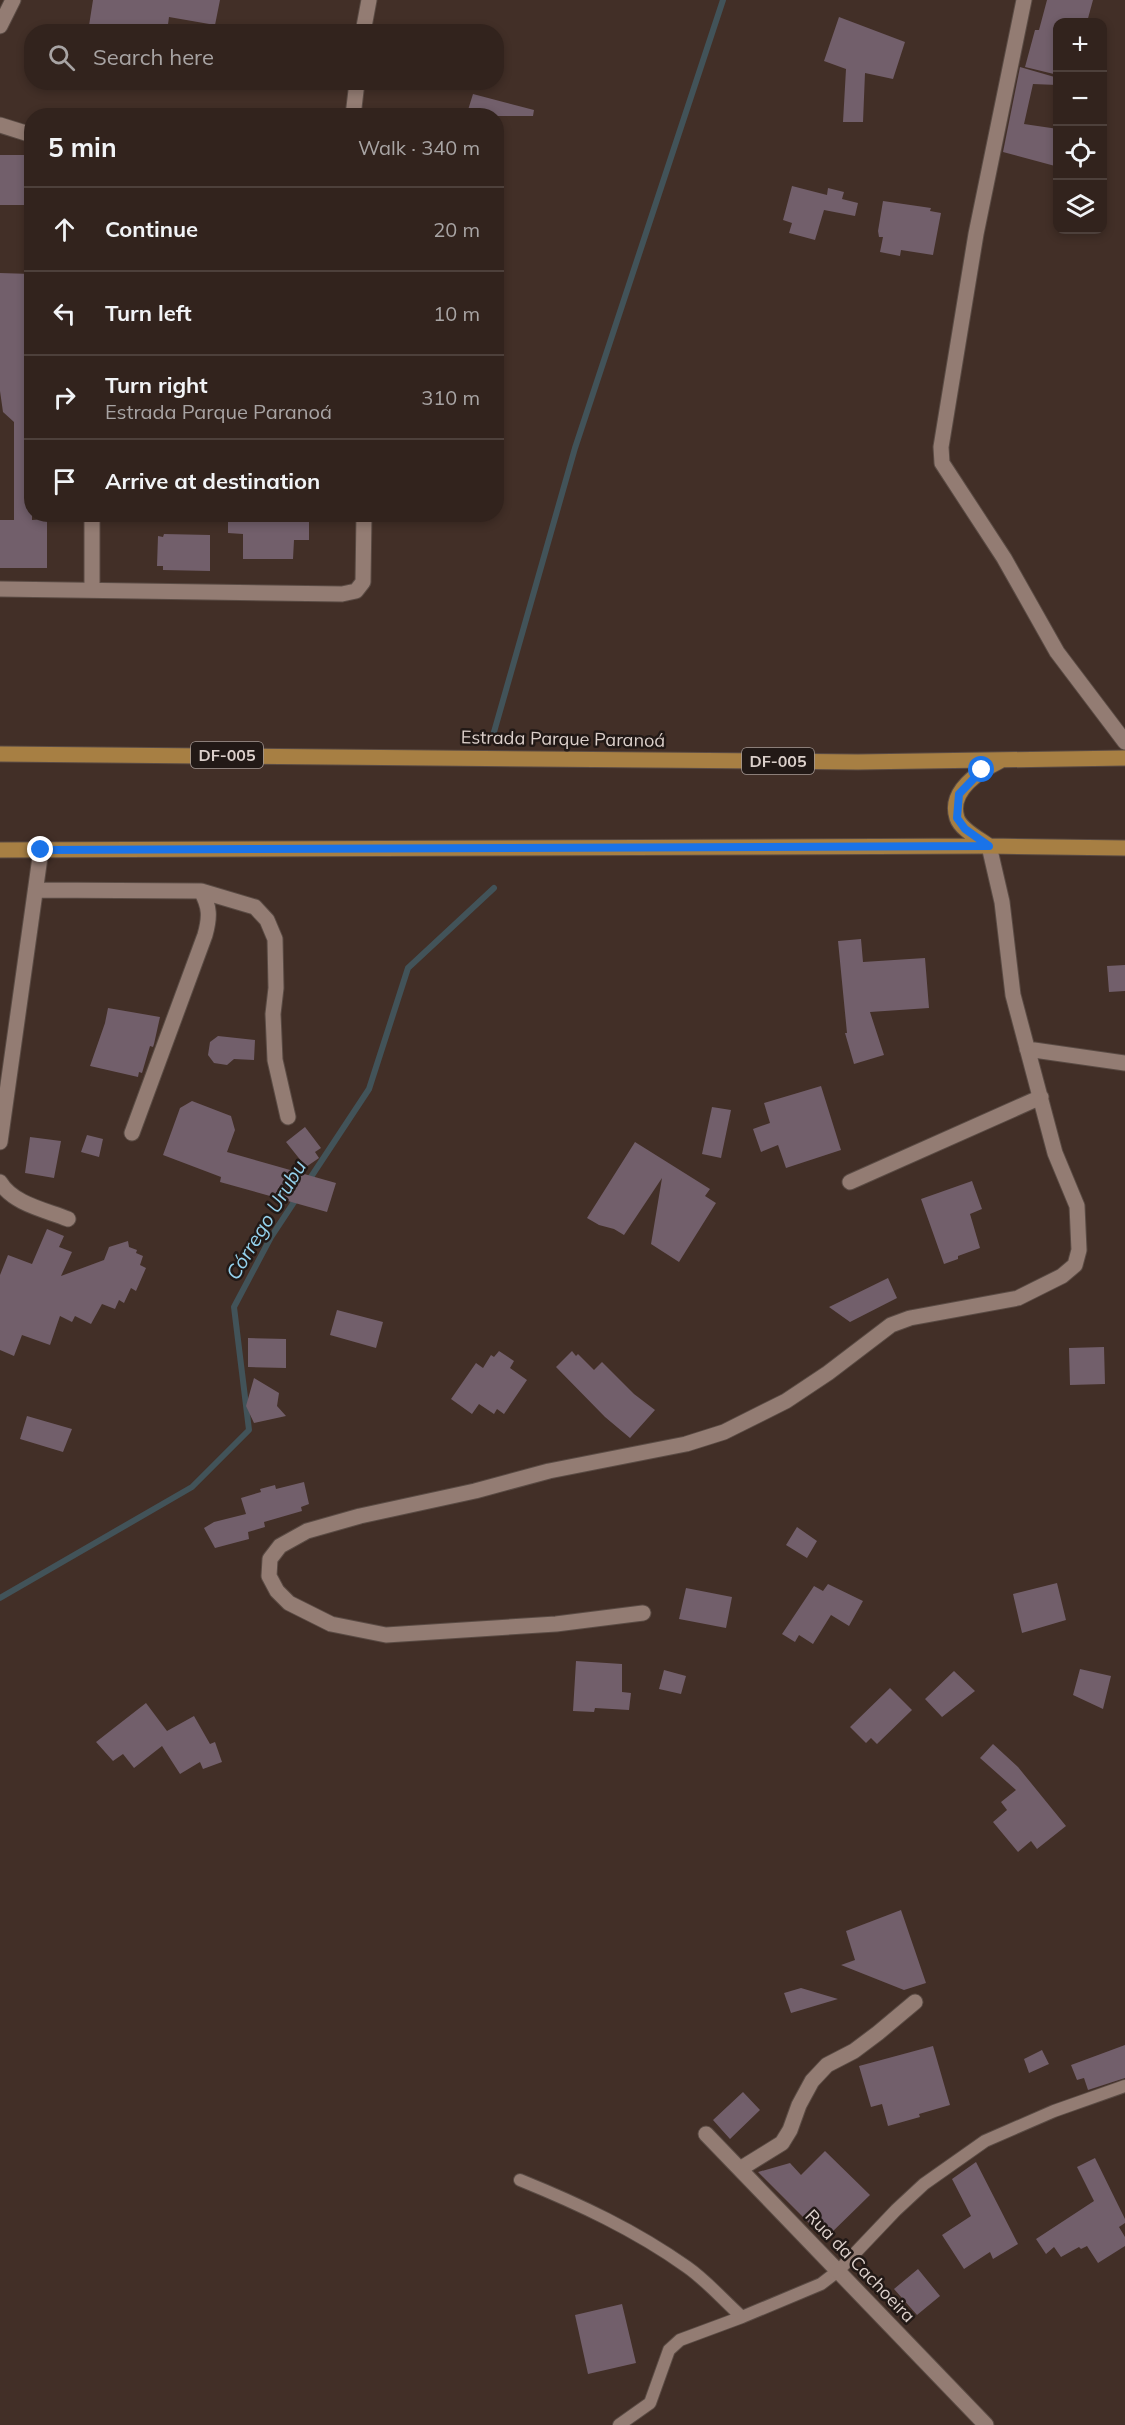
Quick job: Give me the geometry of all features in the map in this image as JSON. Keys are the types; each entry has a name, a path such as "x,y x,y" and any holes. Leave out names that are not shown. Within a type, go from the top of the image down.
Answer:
{"main road":[{"name":"Estrada Parque Paranoá","path":"0,754 858,762 1125,758"},
{"path":"989,846 965,829 957,818 959,794 982,770 1005,759"},
{"path":"0,850 447,848 543,850 989,846 1125,848"}],"street":[{"path":"0,26 13,0"},
{"path":"364,24 369,0"},
{"path":"1024,0 976,234 941,447 942,463 1004,558 1057,652 1125,742"},
{"path":"354,108 356,90"},
{"path":"0,125 24,132"},
{"path":"92,522 92,589"},
{"path":"0,589 342,594 356,591 363,582 364,522"},
{"path":"643,1613 556,1624 386,1635 331,1624 289,1603 277,1591 269,1576 270,1559 280,1546 307,1531 360,1516 475,1491 549,1471 686,1444 724,1432 786,1401 828,1374 891,1325 910,1318 1018,1298 1062,1276 1075,1265 1079,1250 1077,1206 1055,1153 1013,995 1002,902 989,846"},
{"path":"0,1142 41,850"},
{"path":"36,890 201,891 255,907 267,920 275,939 277,972 273,1014 275,1060 288,1117"},
{"path":"132,1133 210,918 208,905 201,891"},
{"path":"1028,1049 1125,1063"},
{"path":"850,1182 1041,1097"},
{"path":"0,1182 5,1190 17,1199 68,1219"},
{"path":"740,2169 782,2143 812,2081 827,2065 854,2051 915,2002"},
{"name":"Rua da Cachoeira","path":"706,2134 986,2425"}],"lane":[{"path":"619,2425 651,2403 669,2350 680,2340 821,2284 838,2271 924,2184 985,2141 1054,2111 1125,2086"},
{"path":"520,2180 583,2206 637,2233 690,2269 742,2317"}],"building":[{"path":"93,0 220,0 215,24 169,17 168,24 89,24"},
{"path":"1047,0 1093,0 1088,18 1053,18 1053,74 1025,67 1035,30 1039,30"},
{"path":"839,17 905,42 893,79 865,73 863,122 843,122 846,69 824,61"},
{"path":"1020,67 1053,77 1053,85 1033,84 1024,124 1053,128 1053,165 1003,152"},
{"path":"473,94 534,110 533,116 504,116 504,108 469,108"},
{"path":"0,155 24,155 24,205 0,205"},
{"path":"792,186 827,195 828,188 844,192 842,199 858,203 855,216 824,210 815,240 789,233 792,223 783,220"},
{"path":"883,201 931,208 930,211 941,213 933,255 901,250 900,256 880,252 883,237 879,237 878,231"},
{"path":"0,273 24,274 24,522 47,522 47,568 0,568 0,520 14,520 14,422 3,412 0,391"},
{"path":"228,522 309,522 309,540 294,540 293,559 243,559 243,534 228,533"},
{"path":"164,534 210,535 210,571 163,570 163,566 157,566 158,536 163,537"},
{"path":"861,939 863,962 925,958 929,1008 870,1012 884,1055 854,1064 845,1033 847,1033 838,941"},
{"path":"1125,965 1125,991 1109,992 1107,966"},
{"path":"108,1008 160,1017 153,1047 150,1046 142,1073 139,1072 138,1077 90,1066"},
{"path":"218,1036 255,1040 254,1060 234,1059 227,1065 214,1063 208,1055 210,1042"},
{"path":"821,1086 841,1150 786,1168 778,1145 761,1152 753,1129 770,1123 764,1103"},
{"path":"192,1101 231,1116 235,1130 227,1152 336,1183 327,1212 220,1182 221,1177 163,1155 180,1108"},
{"path":"712,1107 731,1110 721,1158 702,1154"},
{"path":"305,1127 321,1148 315,1152 319,1158 306,1167 286,1142"},
{"path":"87,1135 103,1139 99,1157 81,1152"},
{"path":"30,1137 61,1141 54,1178 25,1173"},
{"path":"635,1142 710,1189 705,1196 716,1203 679,1262 651,1244 662,1178 624,1235 587,1218"},
{"path":"972,1181 982,1209 970,1214 980,1248 944,1264 921,1199"},
{"path":"47,1229 64,1236 59,1247 72,1252 61,1276 104,1260 109,1247 128,1241 129,1247 137,1250 136,1253 143,1256 140,1265 146,1268 136,1291 131,1288 124,1303 119,1300 115,1309 102,1304 91,1324 75,1316 72,1322 60,1316 50,1345 22,1335 14,1356 0,1350 0,1275 8,1255 32,1264"},
{"path":"888,1278 897,1298 850,1322 829,1307"},
{"path":"337,1310 383,1322 376,1348 330,1335"},
{"path":"248,1338 286,1339 286,1368 248,1367"},
{"path":"1104,1347 1105,1384 1070,1385 1069,1348"},
{"path":"499,1351 514,1361 510,1368 527,1380 504,1414 497,1409 494,1414 479,1404 472,1414 451,1399 476,1363 483,1368 491,1355 494,1357"},
{"path":"572,1351 594,1370 602,1362 634,1394 655,1410 630,1438 605,1417 556,1367"},
{"path":"254,1378 279,1393 277,1406 286,1416 254,1423 246,1406"},
{"path":"27,1416 72,1429 63,1452 20,1439"},
{"path":"304,1482 309,1504 301,1507 302,1511 264,1522 265,1527 248,1532 249,1539 215,1548 204,1528 214,1522 246,1514 241,1498 275,1485 276,1489"},
{"path":"797,1527 817,1541 807,1558 786,1545"},
{"path":"1057,1583 1066,1620 1022,1633 1013,1594"},
{"path":"828,1584 863,1601 849,1626 831,1615 813,1644 799,1635 795,1642 782,1634 814,1586 823,1591"},
{"path":"686,1588 732,1597 726,1628 679,1619"},
{"path":"576,1661 622,1664 622,1692 631,1693 629,1710 595,1708 594,1712 573,1711"},
{"path":"1080,1669 1111,1676 1103,1709 1073,1695"},
{"path":"664,1670 686,1676 681,1694 659,1689"},
{"path":"954,1671 975,1691 942,1717 925,1699"},
{"path":"890,1688 912,1710 877,1744 871,1738 866,1743 850,1727"},
{"path":"146,1703 167,1731 194,1716 210,1744 215,1742 222,1762 203,1769 200,1762 180,1774 162,1746 134,1768 123,1754 113,1761 96,1742"},
{"path":"993,1744 1018,1767 1066,1826 1037,1849 1031,1841 1018,1852 993,1822 1007,1810 1001,1802 1016,1790 980,1758"},
{"path":"901,1910 926,1983 904,1990 841,1965 855,1960 846,1931"},
{"path":"801,1988 838,1999 791,2013 784,1993"},
{"path":"1125,2045 1125,2078 1088,2090 1084,2078 1077,2080 1071,2065"},
{"path":"933,2046 950,2105 888,2126 882,2104 871,2107 859,2066"},
{"path":"1042,2050 1049,2064 1029,2073 1024,2059"},
{"path":"743,2092 760,2110 730,2139 713,2120"},
{"path":"825,2151 870,2195 825,2239 758,2172 790,2163 801,2175"},
{"path":"1095,2158 1125,2219 1125,2223 1119,2227 1125,2237 1125,2246 1098,2263 1087,2246 1081,2249 1079,2247 1061,2257 1054,2247 1046,2254 1036,2239 1094,2201 1077,2167"},
{"path":"976,2162 1018,2244 993,2259 990,2252 964,2269 942,2235 971,2216 952,2179"},
{"path":"918,2269 940,2296 917,2315 894,2289"},
{"path":"622,2304 636,2363 588,2374 575,2315"}],"waterway":[{"path":"494,732 575,448 723,0"},
{"name":"Córrego Urubu","path":"307,1183 369,1089 408,968 494,888"},
{"name":"Córrego Urubu","path":"0,1598 192,1487 249,1430 234,1307 271,1237 298,1196"}],"route":[{"path":"41,850 447,848 543,850 989,846 965,829 957,818 959,794 982,770"}]}
